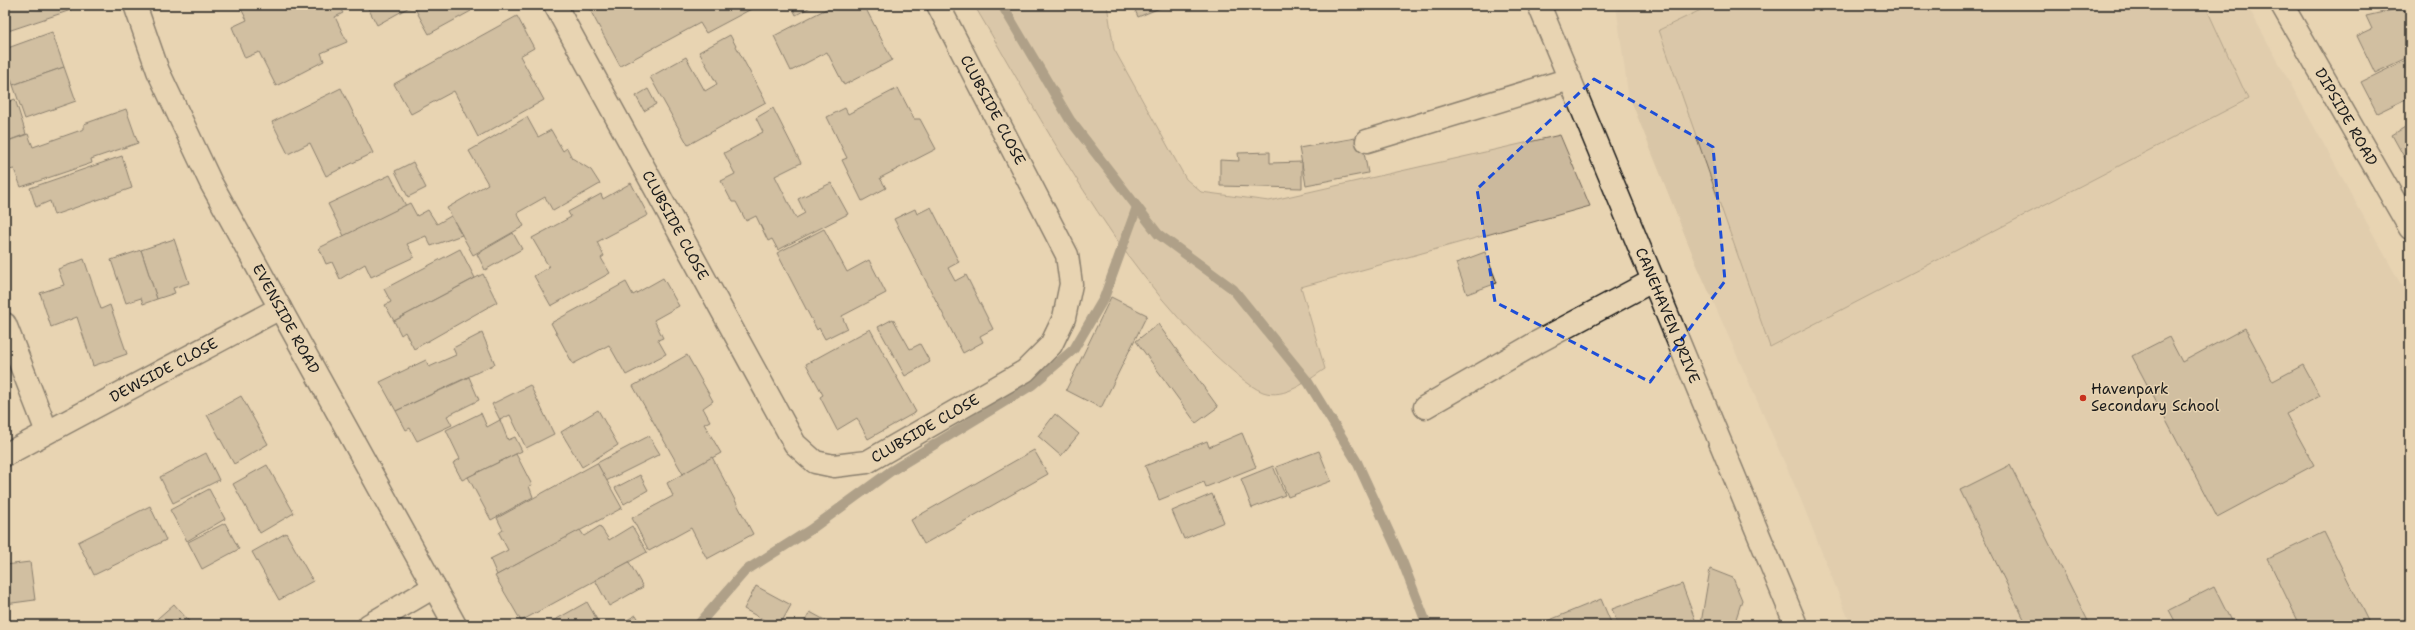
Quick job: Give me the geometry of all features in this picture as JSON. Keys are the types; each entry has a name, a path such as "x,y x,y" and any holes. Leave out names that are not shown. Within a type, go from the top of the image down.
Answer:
{"street":[{"name":"EVENSIDE ROAD","path":"135,5 158,71 182,126 211,183 455,625"},
{"name":"CLUBSIDE CLOSE","path":"555,5 796,444 815,462 834,466 867,462 1025,371 1051,345 1064,318 1071,284 1067,255 938,5"},
{"name":"CANEHAVEN DRIVE","path":"1539,5 1796,625"},
{"name":"DIPSIDE ROAD","path":"2282,5 2410,228"},
{"path":"1367,141 1570,80"},
{"path":"1425,407 1536,343 1654,280"},
{"name":"DEWSIDE CLOSE","path":"5,455 280,308"},
{"path":"5,324 47,432"},
{"path":"369,625 434,587"}],"highlighted area":[{"path":"1594,79 1713,147 1725,281 1650,382 1495,302 1477,189"}],"shaded area":[{"path":"974,5 1107,5 1114,49 1186,179 1201,192 1269,201 1560,135 1590,206 1301,287 1325,369 1296,388 1288,391 1271,394 1263,392 1245,381 1215,355 1178,318 1144,277 1083,189"},
{"name":"Havenpark Secondary School","path":"1616,5 2247,5 2410,301 2410,625 1851,625 1799,495 1696,263 1628,93"},
{"path":"1711,5 2205,5 2248,99 1770,347 1659,30"}],"building":[{"path":"5,5 69,5 71,10 5,32"},
{"path":"239,5 338,5 343,13 335,17 347,42 321,53 324,61 276,86 259,52 245,58 232,27 247,20"},
{"path":"374,5 413,5 377,25 368,8"},
{"path":"413,5 467,5 471,11 429,34"},
{"path":"594,5 754,5 755,7 706,33 700,23 620,66 589,8"},
{"path":"791,5 814,5 796,15"},
{"path":"834,5 864,5 892,60 844,85 827,52 791,71 774,36"},
{"path":"1133,5 1167,5 1138,17"},
{"path":"2410,6 2410,56 2375,73 2357,36 2372,29 2366,16"},
{"path":"517,16 534,48 520,56 544,100 478,137 454,91 411,114 394,84"},
{"path":"52,32 64,67 13,85 5,61 5,49"},
{"path":"730,35 766,102 688,145 650,77 686,57 705,91 717,84 699,52"},
{"path":"2410,58 2410,97 2377,113 2361,82"},
{"path":"64,67 76,101 25,119 13,85"},
{"path":"341,88 373,153 326,176 310,143 288,154 272,122"},
{"path":"898,88 914,119 920,119 936,149 880,178 886,188 862,201 842,160 847,158 827,117 845,108 848,114"},
{"path":"648,89 656,104 644,111 636,96"},
{"path":"15,99 26,134 5,142 5,103"},
{"path":"773,108 801,163 775,176 796,218 805,213 798,199 831,183 848,214 778,250 772,239 768,241 756,216 746,221 736,202 732,202 721,181 735,174 724,153 763,132 756,118"},
{"path":"126,109 138,143 91,159 92,163 21,187 14,169 9,170 5,159 5,142 28,134 33,147 84,129 84,124"},
{"path":"527,117 538,137 551,130 563,151 567,148 572,158 591,170 600,184 553,211 545,197 517,213 524,226 473,255 447,208 488,184 469,151"},
{"path":"2410,124 2410,163 2408,164 2392,135"},
{"path":"1361,137 1368,173 1306,185 1299,148"},
{"path":"1270,152 1270,163 1302,162 1302,188 1220,186 1220,160 1239,161 1238,153"},
{"path":"122,156 132,188 54,215 50,201 36,207 30,188"},
{"path":"413,162 426,188 408,197 395,171"},
{"path":"390,175 406,206 344,236 328,204"},
{"path":"631,183 648,215 597,242 604,256 601,258 610,273 551,306 534,276 549,267 532,238 571,217 568,212 601,194 603,199"},
{"path":"410,203 417,216 428,210 437,224 451,216 462,235 431,246 426,236 407,244 414,257 371,277 365,264 340,279 332,262 326,264 319,248"},
{"path":"931,207 959,262 948,268 955,281 966,275 993,329 980,336 983,342 963,353 894,219 915,209 917,214"},
{"path":"824,229 847,272 869,260 886,293 842,316 847,328 825,339 819,328 817,330 777,253"},
{"path":"513,233 522,249 485,270 477,254"},
{"path":"174,239 189,283 173,288 175,293 157,299 141,250"},
{"path":"460,249 475,278 394,321 385,305 391,302 384,289"},
{"path":"141,250 157,299 143,304 141,298 126,303 111,260"},
{"path":"1485,252 1497,283 1467,294 1456,263"},
{"path":"84,259 101,309 110,305 127,354 93,366 77,317 51,327 40,293 64,285 58,269"},
{"path":"483,274 497,302 414,349 405,332 401,335 394,321"},
{"path":"663,278 679,306 654,320 663,338 658,340 666,354 626,375 609,345 573,364 551,323 626,282 633,295"},
{"path":"1111,297 1147,315 1101,408 1066,390"},
{"path":"893,319 910,349 920,344 930,362 905,376 878,327"},
{"path":"1158,324 1218,407 1196,423 1136,341"},
{"path":"2245,328 2273,381 2303,365 2320,396 2286,414 2314,465 2217,517 2132,356 2169,337 2182,362"},
{"path":"870,329 916,412 868,439 857,418 837,430 820,397 823,395 806,364"},
{"path":"482,333 495,364 396,411 380,382 426,360 429,367 456,355 453,348"},
{"path":"687,355 713,401 703,408 710,421 704,424 721,453 683,474 633,386"},
{"path":"469,377 479,400 447,416 452,425 417,441 410,428 406,430 396,411"},
{"path":"530,385 554,434 526,448 510,415 500,420 492,404"},
{"path":"241,396 268,444 234,464 207,415"},
{"path":"598,410 618,445 582,467 561,432"},
{"path":"481,413 487,427 500,420 508,440 515,437 522,451 462,480 453,463 460,459 446,430"},
{"path":"1055,414 1079,434 1061,456 1038,436"},
{"path":"1242,433 1256,467 1206,487 1204,482 1159,500 1145,466 1207,441 1209,447"},
{"path":"649,436 660,454 606,481 597,463"},
{"path":"1034,450 1048,474 924,544 911,520"},
{"path":"1319,451 1331,481 1288,497 1276,467"},
{"path":"206,453 219,480 173,503 160,477"},
{"path":"516,454 532,485 529,486 533,497 491,520 468,477"},
{"path":"712,457 753,534 707,559 691,528 649,551 632,518 673,496 667,483"},
{"path":"597,463 622,508 497,575 490,559 508,550 499,533 503,530 497,518"},
{"path":"267,465 294,513 260,533 233,484"},
{"path":"2010,465 2090,625 2027,625 1960,490"},
{"path":"1273,466 1285,495 1252,508 1241,479"},
{"path":"640,475 648,490 624,504 615,488"},
{"path":"209,489 225,519 187,541 170,510"},
{"path":"1212,494 1224,522 1184,539 1172,511"},
{"path":"150,506 166,540 94,575 78,542"},
{"path":"225,523 239,549 202,569 188,542"},
{"path":"600,526 609,540 632,526 647,552 521,621 495,576 580,530 584,536"},
{"path":"2324,532 2370,625 2300,625 2268,559"},
{"path":"286,533 313,581 279,600 252,552"},
{"path":"30,562 35,600 5,604 5,565"},
{"path":"629,562 643,587 609,606 595,580"},
{"path":"1710,569 1733,578 1742,600 1735,622 1701,623"},
{"path":"1682,584 1697,625 1618,625 1612,609"},
{"path":"756,586 791,605 780,625 773,625 744,609"},
{"path":"2214,587 2233,625 2177,625 2169,610"},
{"path":"1601,599 1612,625 1540,625 1540,624"},
{"path":"587,602 600,625 546,625"},
{"path":"174,604 192,625 150,625"},
{"path":"810,612 834,625 803,625"},
{"path":"636,615 642,625 618,625"},
{"path":"1364,620 1366,625 1352,625"}],"waterway":[{"path":"1002,5 1070,120 1158,234 1233,289 1308,382 1357,462 1401,558 1427,625"},
{"path":"698,625 745,571 810,530 891,471 1032,385 1074,349 1104,298 1137,207"}],"place":[{"name":"Havenpark Secondary School","path":"2083,398"}]}
